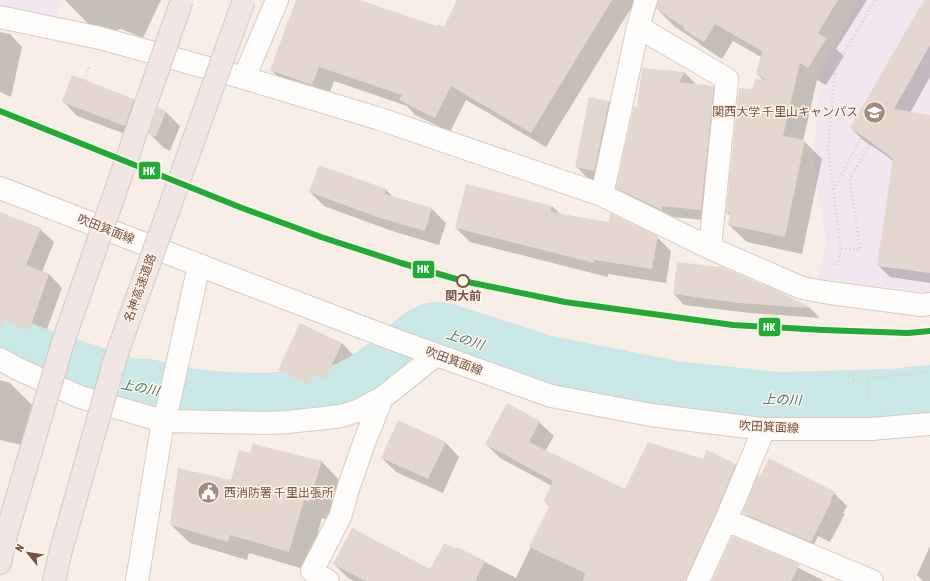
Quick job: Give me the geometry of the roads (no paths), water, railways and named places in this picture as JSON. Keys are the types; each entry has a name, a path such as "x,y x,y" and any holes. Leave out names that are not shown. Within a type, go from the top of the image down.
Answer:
{"highway":[{"path":"0,563 6,535 62,342 182,0"},
{"name":"名神高速道路","path":"54,581 60,554 116,356 244,0"}],"street":[{"path":"244,78 277,0"},
{"path":"602,195 638,27 646,0"},
{"path":"0,17 100,38 244,78 377,118 602,195 710,248 802,288 830,293 930,304"},
{"path":"638,27 727,79 710,248"},
{"name":"吹田箕面線","path":"0,188 398,341 551,396 651,414 764,429 871,429 930,424"},
{"path":"137,581 166,414 199,265"},
{"path":"0,359 18,369 80,397 166,414 268,423 294,422 340,416 357,411 382,398 431,353"},
{"path":"328,581 312,571 340,517 364,443 382,398"},
{"path":"698,581 726,520 764,429"},
{"path":"726,520 872,581"}],"waterway":[{"name":"上の川","path":"0,340 27,353 132,388 148,388 187,397 226,401 265,402 319,398 345,392 366,381 387,366 422,336 438,331 446,332 544,364 675,390 778,401 888,398 930,394"}],"place":[{"name":"関西大学 千里山キャンパス","path":"874,112"},
{"name":"関大前","path":"463,281"},
{"name":"西消防署 千里出張所","path":"208,493"}]}
